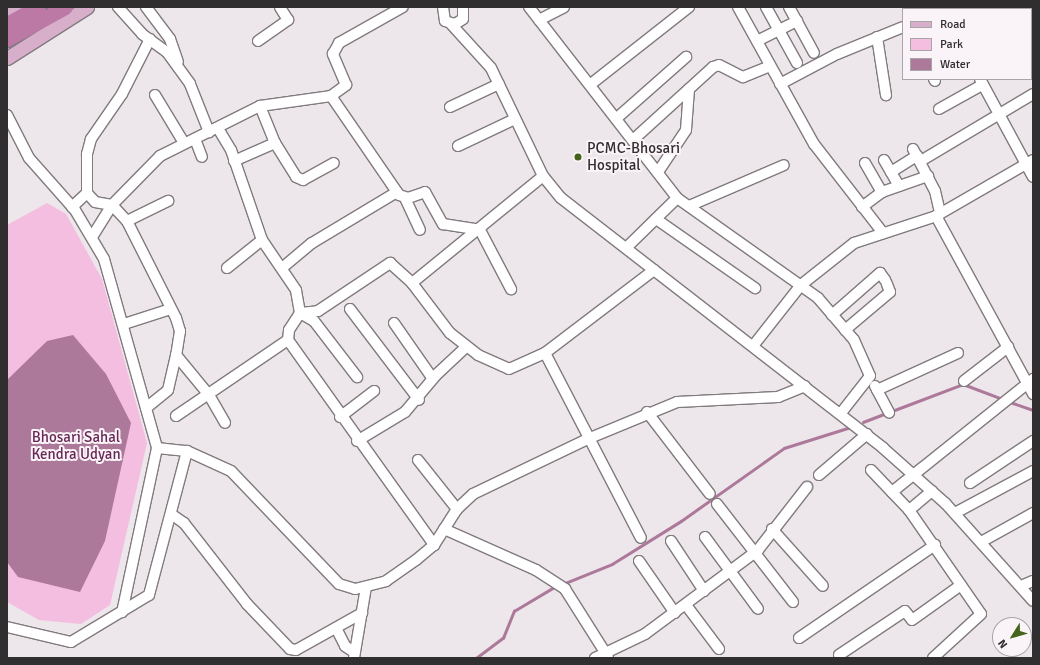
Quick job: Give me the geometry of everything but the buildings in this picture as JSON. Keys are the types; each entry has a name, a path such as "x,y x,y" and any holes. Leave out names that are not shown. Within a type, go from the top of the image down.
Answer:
{"highway":[{"path":"7,24 38,7"},
{"path":"7,39 65,7"}],"main road":[{"path":"7,13 17,7"},
{"path":"7,58 88,7"}],"street":[{"path":"118,7 150,39 167,52 190,84 214,130 234,161 262,240 296,290 300,313 289,330 288,340 357,441 434,545"},
{"path":"146,7 170,39 178,67"},
{"path":"258,41 288,20 280,7"},
{"path":"92,237 112,205 148,165 184,143 214,130 260,106 332,96 346,84 333,54 338,43 403,7"},
{"path":"451,24 463,19 463,7"},
{"path":"529,7 618,117 677,198 801,285 832,315 854,340 870,376 889,412"},
{"path":"539,20 564,7"},
{"path":"591,84 689,7"},
{"path":"738,7 817,150 883,233"},
{"path":"766,7 797,63"},
{"path":"789,7 814,53"},
{"path":"440,9 451,24 483,57 499,84 543,176 561,198 841,413 912,473 955,514 1033,601"},
{"path":"757,41 797,21"},
{"path":"780,84 877,37 902,27"},
{"path":"877,37 886,95"},
{"path":"72,207 86,193 87,154 92,139 122,94 150,39"},
{"path":"618,117 686,57"},
{"path":"634,139 689,89 719,65 743,77 770,66"},
{"path":"939,109 981,82 998,114 1028,162 1033,178"},
{"path":"450,107 499,84"},
{"path":"658,172 686,130 689,89"},
{"path":"891,172 918,155 998,114 1033,94"},
{"path":"155,95 184,143"},
{"path":"332,96 401,195 420,230"},
{"path":"260,106 275,143 300,180 334,163"},
{"path":"7,115 29,158 72,207 92,237 113,284 157,448 122,612"},
{"path":"458,146 515,119"},
{"path":"195,139 202,157"},
{"path":"234,161 275,143"},
{"path":"918,155 928,176 938,214 1008,347 1030,381 1033,394"},
{"path":"884,160 899,186"},
{"path":"753,346 801,285 854,243 938,214 1028,162"},
{"path":"864,163 882,192"},
{"path":"689,206 784,165"},
{"path":"412,283 480,230 543,176"},
{"path":"862,207 882,192 928,176"},
{"path":"282,268 312,243 401,195 425,192 443,224 480,230"},
{"path":"86,193 95,202 112,205 127,221 171,309 180,331 168,390 146,408"},
{"path":"626,248 677,198"},
{"path":"127,221 168,201"},
{"path":"656,219 755,288"},
{"path":"480,230 511,289"},
{"path":"227,268 262,240"},
{"path":"300,313 318,311 390,263 412,283 450,333 467,346 508,369 545,353 654,270"},
{"path":"832,315 880,273 890,292 845,330"},
{"path":"124,324 171,309"},
{"path":"350,309 419,400"},
{"path":"300,313 314,321 357,377"},
{"path":"394,323 433,379"},
{"path":"176,416 288,340"},
{"path":"357,441 405,412 419,400 433,379 467,346"},
{"path":"964,381 1008,347"},
{"path":"545,353 641,538"},
{"path":"877,390 958,353"},
{"path":"176,354 209,395 225,423"},
{"path":"841,413 870,376"},
{"path":"892,492 912,473 1030,381"},
{"path":"157,448 188,451 231,472 339,584 366,587 386,582 434,545 457,509 474,494 590,438 647,412 683,401 778,397 805,386"},
{"path":"340,417 374,391"},
{"path":"647,412 710,494"},
{"path":"819,475 866,434"},
{"path":"970,483 1033,441"},
{"path":"7,627 71,642 149,595 188,451"},
{"path":"418,460 457,509"},
{"path":"872,470 909,510 982,614 933,658"},
{"path":"955,514 1033,471"},
{"path":"595,658 607,656 675,613 754,553 807,487"},
{"path":"909,510 932,491"},
{"path":"717,504 793,602"},
{"path":"981,542 1033,513"},
{"path":"171,514 184,523 247,604 298,658"},
{"path":"444,529 551,579 565,589 607,656"},
{"path":"772,529 823,586"},
{"path":"706,537 758,609"},
{"path":"671,542 704,591"},
{"path":"799,638 935,545"},
{"path":"639,561 675,613"},
{"path":"1021,586 1033,581"},
{"path":"839,655 905,610 912,620 961,585"},
{"path":"354,656 366,587"},
{"path":"686,605 719,649"},
{"path":"290,649 296,650 362,613"},
{"path":"336,628 344,646 354,656"}],"green space":[{"name":"Bhosari Sahal Kendra Udyan","path":"47,203 66,214 102,279 147,443 110,605 81,624 39,620 7,602 7,225"}],"water":[{"path":"73,335 106,374 131,423 105,541 80,592 18,577 7,562 7,380 47,341"}],"waterway":[{"path":"892,411 963,384 1003,399"},
{"path":"1010,402 1033,410"},
{"path":"863,422 887,413"},
{"path":"563,584 612,564 681,521 784,448 848,428"},
{"path":"476,658 503,638 514,611 556,586"}],"place":[{"name":"PCMC-Bhosari Hospital","path":"578,157"}]}
